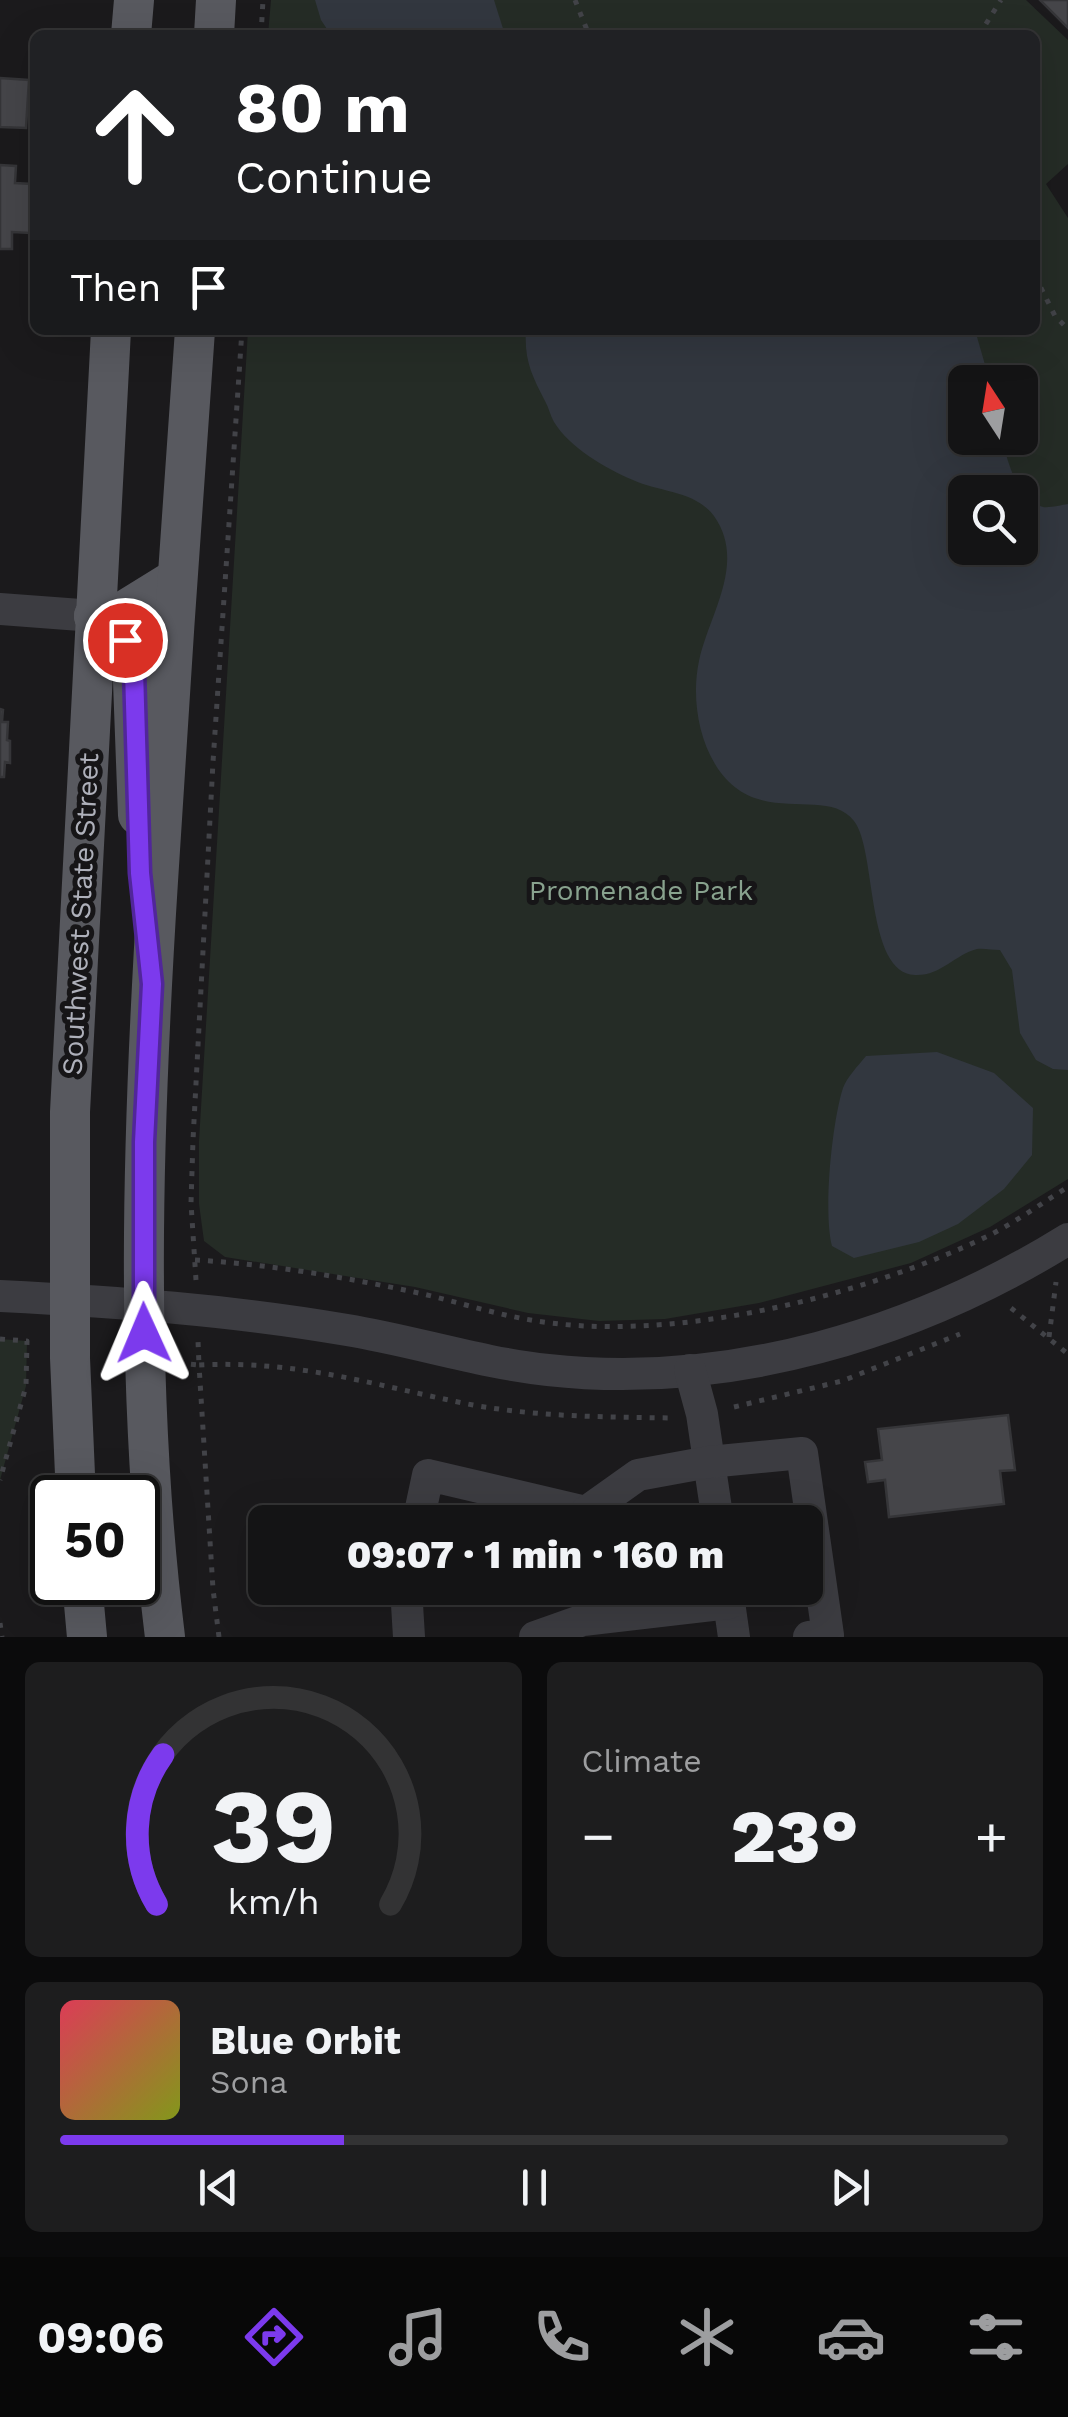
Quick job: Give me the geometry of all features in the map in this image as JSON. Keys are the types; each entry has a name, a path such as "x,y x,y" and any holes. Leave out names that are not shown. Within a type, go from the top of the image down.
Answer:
{"main road":[{"path":"131,30 134,0"},
{"path":"214,30 216,0"},
{"name":"Southwest State Street","path":"75,1475 70,1112 111,335"},
{"path":"165,1637 146,1422 144,1142 194,335"},
{"path":"94,616 122,612 178,578"},
{"path":"94,616 125,640 132,655 140,873 152,984"},
{"path":"84,1605 86,1637"}],"street":[{"path":"0,609 94,616"},
{"path":"0,1296 143,1304 348,1330 543,1370 595,1374 690,1370 767,1358 860,1336 938,1307 1068,1238"},
{"path":"690,1370 702,1414 716,1505"},
{"path":"598,1505 638,1475 710,1462 802,1453 828,1635 810,1637"},
{"path":"424,1505 428,1476 537,1505"},
{"path":"407,1605 409,1637"},
{"path":"535,1637 583,1620 670,1605"},
{"path":"729,1605 734,1637"}],"path":[{"path":"261,30 263,0"},
{"path":"575,0 587,30"},
{"path":"981,30 1001,0"},
{"path":"1040,286 1055,316 1068,329"},
{"path":"196,1281 191,1202 193,1140 242,335"},
{"path":"195,1260 414,1292 526,1320 600,1327 668,1324 762,1309 912,1269 993,1233 1068,1187"},
{"path":"1049,1337 1056,1282"},
{"path":"1011,1308 1068,1354"},
{"path":"0,1339 27,1341 26,1386 0,1480"},
{"path":"199,1361 211,1570 219,1637"},
{"path":"187,1364 238,1363"},
{"path":"0,1623 2,1637"}],"green space":[{"name":"Promenade Park","path":"271,0 1026,0 1068,40 1068,164 1046,184 1068,218 1068,1179 990,1227 911,1263 759,1303 665,1319 599,1321 528,1313 415,1287 225,1257 204,1241 199,1204 199,1141 248,335 1040,335 1040,30 268,30"},
{"path":"0,1339 27,1341 26,1386 0,1480"}],"shaded area":[{"path":"315,0 494,0 503,30 328,30"},
{"path":"526,335 976,335 985,365 948,365 948,455 1007,455 1013,475 948,475 948,565 1038,565 1038,505 1068,504 1068,1070 1053,1069 1036,1060 1020,1033 1012,970 1000,950 977,949 924,974 899,969 880,933 866,857 854,821 842,811 826,806 769,802 750,796 731,784 715,764 700,727 696,687 699,661 723,588 727,552 723,534 714,516 697,502 622,475 569,440 554,422 536,384"},
{"path":"937,1052 994,1073 1033,1108 1032,1155 1004,1189 958,1224 919,1242 854,1258 832,1246 829,1231 830,1167 843,1088 866,1056"}],"building":[{"path":"1040,0 1068,0 1068,28"},
{"path":"0,78 29,80 26,128 0,127"},
{"path":"0,165 16,166 15,183 30,184 30,233 12,232 12,249 0,249"},
{"path":"0,709 2,722 8,722 10,741 10,763 5,762 4,777 0,777"},
{"path":"1008,1415 1015,1470 1000,1471 1004,1504 889,1517 885,1480 868,1482 865,1462 882,1460 878,1429"}],"route":[{"path":"125,640 134,670 140,873 152,984 144,1142 144,1333"}]}
